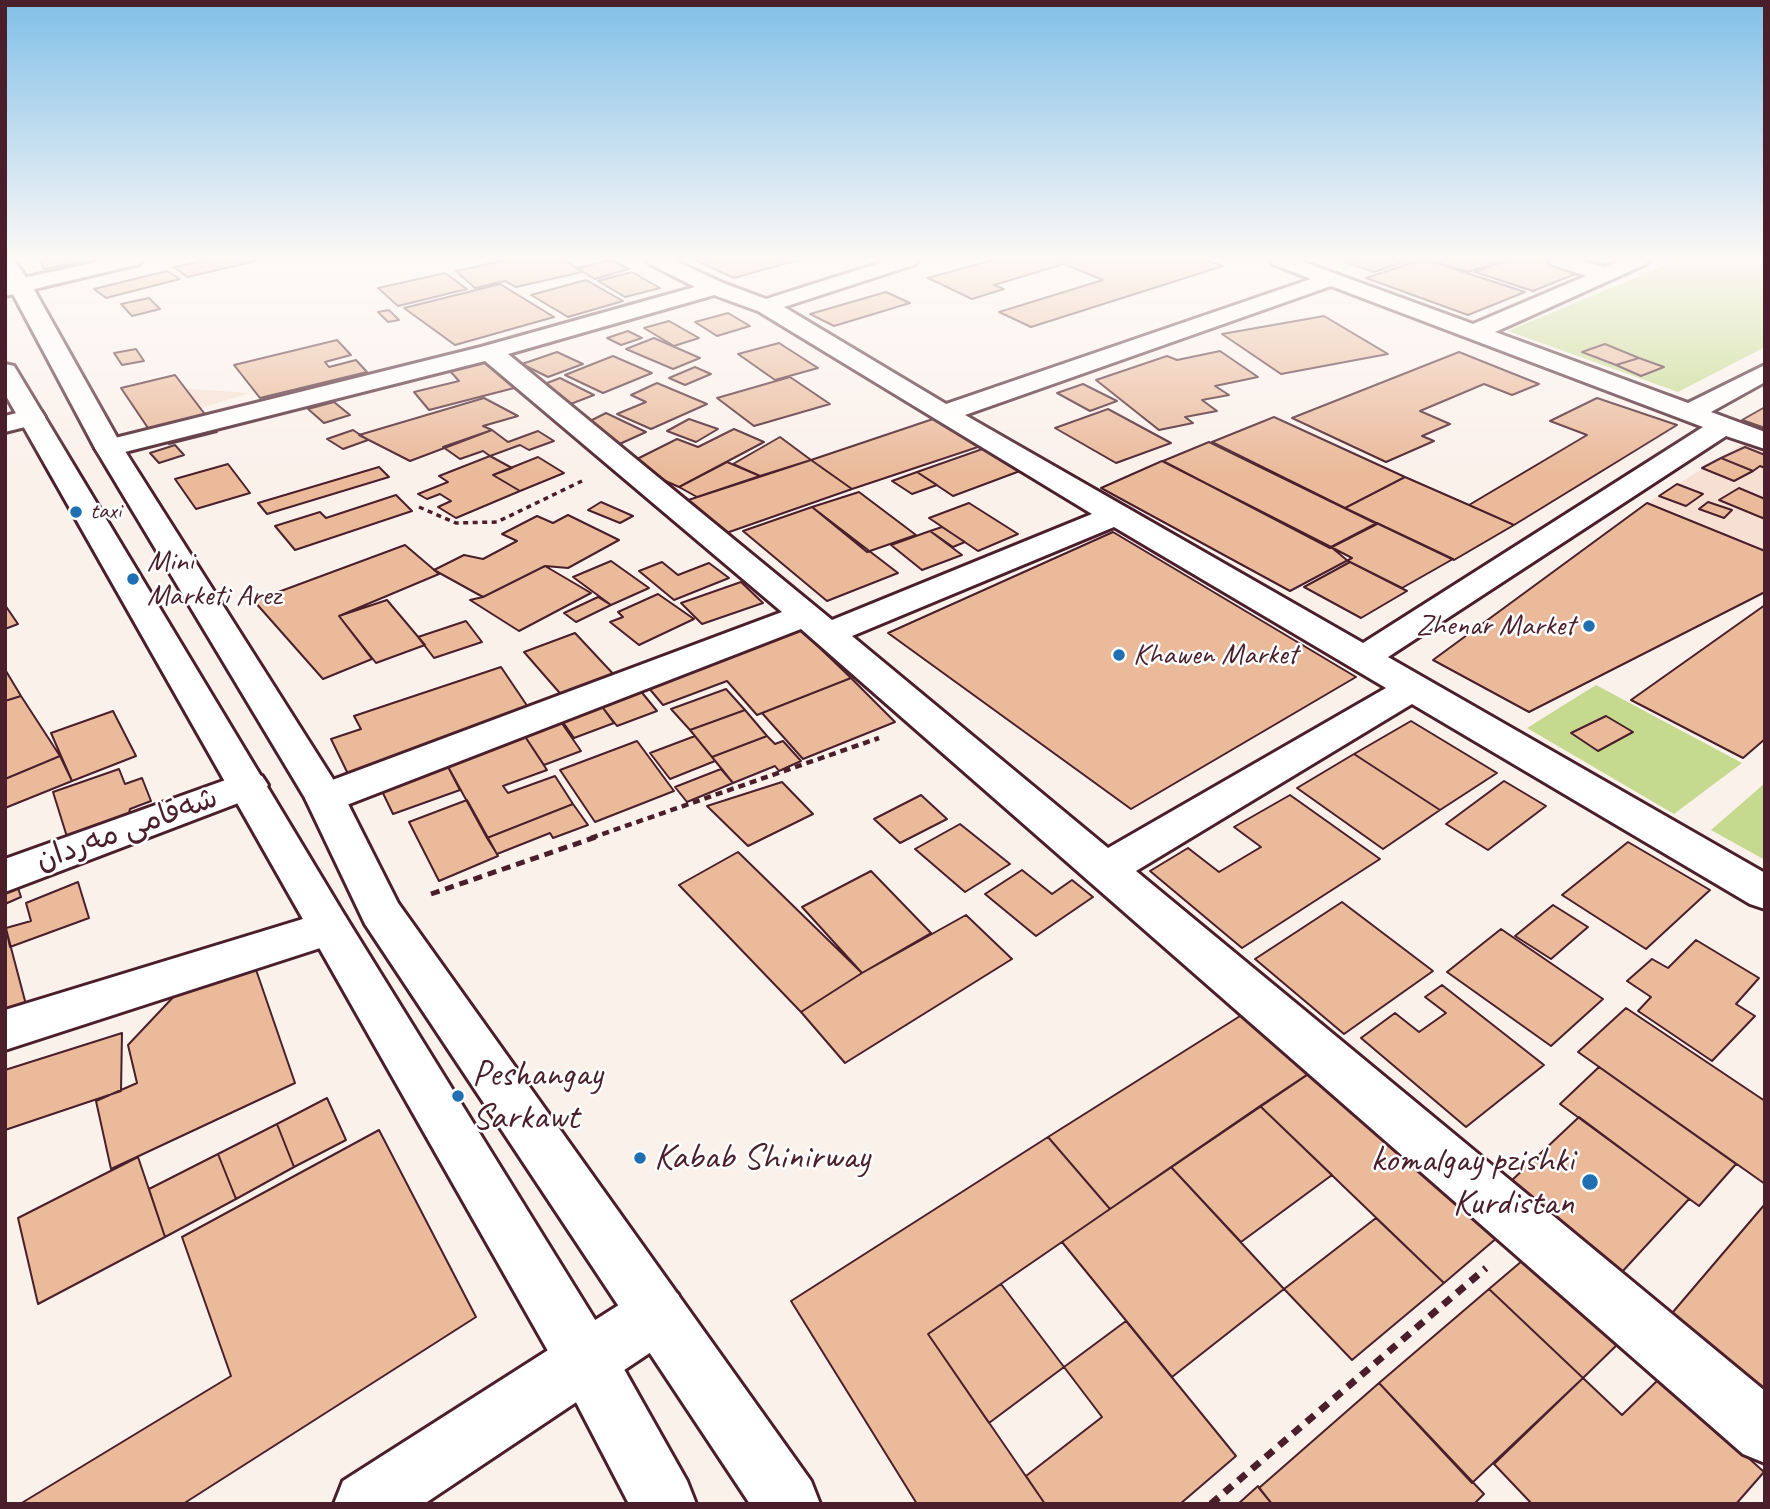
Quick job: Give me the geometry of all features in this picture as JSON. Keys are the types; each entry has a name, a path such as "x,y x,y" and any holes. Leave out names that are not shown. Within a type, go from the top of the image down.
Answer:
{"main road":[{"path":"41,330 109,448 325,798 381,912 788,1504"},
{"path":"109,448 566,330"},
{"path":"806,330 943,414 1765,893"},
{"path":"943,414 1183,330"},
{"path":"1471,330 1765,441"},
{"path":"490,352 817,625 1765,1432"},
{"path":"5,371 19,421 248,785 329,928 586,1360 664,1504"},
{"path":"1690,413 1765,372"},
{"path":"1363,658 1724,425"},
{"path":"325,798 817,625 1116,515"},
{"path":"1104,870 1413,688"},
{"name":"شەقامی مەردان","path":"5,876 248,785"},
{"path":"5,1030 329,928"},
{"path":"366,1504 657,1314"}],"path":[{"path":"419,507 456,523 497,522 621,463"},
{"path":"381,912 929,720"},
{"path":"1211,1504 1529,1231"}],"shaded area":[{"path":"160,387 206,390 250,393 161,420"},
{"path":"1749,440 1765,446 1765,550 1647,503"}],"green space":[{"path":"1765,330 1765,347 1678,392 1508,331"},
{"path":"1596,685 1742,763 1674,814 1527,728"},
{"path":"1765,783 1765,860 1711,830"}],"building":[{"path":"435,330 507,330 455,345"},
{"path":"648,330 686,330 699,338 674,346"},
{"path":"708,330 735,330 717,336"},
{"path":"1242,330 1348,330 1388,354 1281,374 1222,334"},
{"path":"628,331 642,338 621,345 607,338"},
{"path":"654,338 700,358 673,369 626,349"},
{"path":"337,340 351,355 325,362 329,367 356,360 367,372 260,398 234,365"},
{"path":"779,343 818,368 775,380 738,354"},
{"path":"1605,344 1639,358 1616,365 1582,352"},
{"path":"136,349 144,361 122,365 114,353"},
{"path":"1220,351 1258,377 1215,386 1229,395 1202,400 1217,411 1185,417 1193,423 1159,430 1096,380 1167,356 1177,360"},
{"path":"557,352 583,364 548,377 522,364"},
{"path":"1459,352 1539,384 1512,395 1484,384 1420,411 1450,424 1422,436 1434,441 1386,462 1292,418"},
{"path":"613,356 652,373 603,393 565,375"},
{"path":"1639,358 1664,367 1641,376 1616,365"},
{"path":"491,361 518,387 429,410 414,392 459,381 450,371"},
{"path":"695,367 711,374 685,385 669,378"},
{"path":"175,375 207,417 150,431 121,388"},
{"path":"790,377 830,404 754,426 717,398"},
{"path":"560,378 594,395 568,405 542,385"},
{"path":"657,383 707,404 651,429 617,414 646,402 631,395"},
{"path":"1083,384 1117,401 1090,411 1057,393"},
{"path":"484,398 518,416 483,426 492,430 410,461 359,435"},
{"path":"1597,398 1677,425 1514,525 1469,505 1587,435 1550,421"},
{"path":"334,402 350,415 324,423 308,409"},
{"path":"1765,407 1765,428 1742,420"},
{"path":"1108,409 1171,443 1116,463 1055,428"},
{"path":"606,413 646,432 613,447 586,423"},
{"path":"1274,417 1405,477 1345,508 1212,442"},
{"path":"936,418 981,446 852,489 811,460"},
{"path":"689,419 718,429 696,442 667,431"},
{"path":"213,425 217,432 169,444 165,437"},
{"path":"734,429 764,442 679,487 627,464 677,439 698,447"},
{"path":"353,430 368,440 343,449 327,439"},
{"path":"492,430 508,442 538,431 554,441 529,450 520,445 490,456 483,451 460,459 443,447"},
{"path":"780,437 811,460 760,476 733,464"},
{"path":"1209,442 1377,524 1330,548 1163,461"},
{"path":"175,445 184,455 159,463 150,453"},
{"path":"991,446 1028,468 953,496 917,472"},
{"path":"1745,447 1765,455 1765,468 1760,466 1753,471 1721,458"},
{"path":"490,456 512,468 493,475 520,491 456,518 438,507 451,501 440,494 427,499 418,494 448,482 439,476"},
{"path":"538,457 564,473 520,491 493,475"},
{"path":"1721,458 1753,471 1734,481 1702,468"},
{"path":"811,460 852,489 712,538 673,505"},
{"path":"1162,461 1352,558 1290,591 1101,488"},
{"path":"727,462 760,476 697,497 679,487"},
{"path":"228,464 250,493 196,509 175,479"},
{"path":"379,467 389,477 267,514 258,503"},
{"path":"917,472 937,485 912,494 892,481"},
{"path":"1405,477 1514,525 1454,560 1345,508"},
{"path":"1677,484 1703,494 1686,506 1659,496"},
{"path":"1739,488 1765,499 1765,519 1719,500"},
{"path":"859,492 916,535 867,552 812,507"},
{"path":"396,495 412,511 295,550 275,526 320,512 326,518"},
{"path":"601,502 633,516 620,523 588,510"},
{"path":"1708,502 1732,510 1724,518 1699,509"},
{"path":"969,503 1018,534 978,551 929,518"},
{"name":"Zhenar Market","path":"1647,503 1765,551 1765,592 1529,712 1433,660"},
{"path":"812,507 898,573 827,601 743,531"},
{"path":"568,515 619,540 568,568 545,566 483,597 434,570 464,555 483,559 517,541 502,534 537,516 553,523"},
{"path":"1377,523 1453,559 1402,588 1348,561 1331,547"},
{"path":"942,527 965,542 953,547 930,531"},
{"path":"930,531 962,555 922,570 891,545"},
{"name":"Khawen Market","path":"1113,532 1356,677 1131,809 888,633"},
{"path":"405,545 439,574 339,616 372,659 323,679 254,601"},
{"path":"611,561 649,588 611,605 573,577"},
{"path":"662,562 678,575 709,563 729,578 674,600 639,571"},
{"path":"1350,562 1407,591 1361,618 1304,587"},
{"path":"545,566 591,593 519,631 470,600 483,597"},
{"path":"741,582 763,603 702,624 681,603"},
{"path":"658,594 694,619 639,645 610,622 623,617 618,612"},
{"path":"598,597 611,605 576,622 564,613"},
{"path":"387,600 425,645 376,663 339,616"},
{"path":"5,605 18,624 5,629"},
{"path":"1765,605 1765,739 1743,758 1631,700"},
{"path":"466,621 482,642 434,658 418,637"},
{"path":"797,626 851,678 757,715 727,681 663,705 643,681"},
{"path":"575,633 617,678 565,699 524,652"},
{"path":"501,667 532,713 350,778 331,739 361,729 354,716"},
{"path":"5,672 21,696 5,701"},
{"path":"851,678 895,722 803,759 762,713"},
{"path":"639,689 657,711 617,726 600,704"},
{"path":"726,689 745,710 690,730 671,709"},
{"path":"21,696 60,756 5,779 5,701"},
{"path":"600,704 614,723 574,738 560,718"},
{"path":"745,710 767,736 712,757 690,730"},
{"path":"113,711 136,756 72,781 51,733"},
{"path":"1606,716 1633,732 1598,751 1571,733"},
{"path":"1411,721 1497,773 1440,810 1354,754"},
{"path":"561,722 581,751 544,765 524,735"},
{"path":"524,735 547,770 503,786 508,793 555,776 573,804 487,838 446,763"},
{"path":"695,736 715,761 670,779 650,753"},
{"path":"767,736 775,744 783,741 801,761 779,771 775,766 733,783 712,757"},
{"path":"637,741 674,791 595,822 560,770"},
{"path":"1354,754 1440,810 1383,849 1297,788"},
{"path":"60,756 72,781 5,808 5,779"},
{"path":"446,763 460,790 393,814 380,787"},
{"path":"119,769 125,784 142,778 151,801 130,809 128,817 68,840 53,792"},
{"path":"721,769 733,783 687,802 675,787"},
{"path":"1504,781 1546,806 1488,850 1446,824"},
{"path":"782,782 813,814 748,846 707,806"},
{"path":"921,795 947,819 900,843 874,819"},
{"path":"1290,795 1380,859 1242,948 1150,871 1188,848 1219,872 1261,847 1234,827"},
{"path":"467,800 498,856 439,881 409,822"},
{"path":"573,804 588,825 553,838 550,833 497,854 487,838"},
{"path":"960,824 1010,864 965,892 915,849"},
{"path":"1628,842 1710,890 1646,949 1562,895"},
{"path":"738,852 862,973 801,1012 679,885"},
{"path":"1022,870 1052,894 1072,880 1093,897 1036,936 985,894"},
{"path":"871,871 931,933 862,973 802,907"},
{"path":"15,879 21,897 5,904 5,883"},
{"path":"78,882 89,918 10,947 6,928 31,921 26,903"},
{"path":"1342,902 1433,971 1344,1034 1255,959"},
{"path":"1553,905 1588,927 1551,959 1515,936"},
{"path":"966,915 1012,959 845,1063 801,1012 862,973"},
{"path":"5,925 29,1016 5,1023"},
{"path":"1501,929 1603,999 1551,1046 1447,972"},
{"path":"1696,940 1759,978 1736,1004 1755,1016 1712,1061 1638,1011 1651,997 1627,981 1652,959 1668,968"},
{"path":"253,961 295,1083 111,1169 96,1101 137,1083 128,1045 178,992"},
{"path":"1442,985 1544,1065 1466,1127 1361,1038 1395,1013 1419,1032 1446,1013 1425,997"},
{"path":"1626,1008 1765,1101 1765,1184 1578,1052"},
{"path":"1248,1011 1313,1071 1110,1209 1048,1137"},
{"path":"122,1033 121,1091 5,1130 5,1070"},
{"path":"1599,1067 1736,1164 1699,1206 1560,1104"},
{"path":"1314,1070 1498,1237 1444,1283 1260,1106"},
{"path":"327,1098 346,1140 294,1167 277,1124"},
{"path":"1260,1106 1332,1175 1241,1242 1171,1167"},
{"path":"1579,1117 1689,1199 1621,1273 1509,1183"},
{"path":"277,1124 294,1167 236,1199 218,1154"},
{"path":"379,1130 476,1317 183,1504 20,1504 231,1376 182,1237"},
{"path":"1048,1137 1110,1209 928,1334 1045,1504 917,1504 791,1301"},
{"path":"218,1154 236,1199 165,1237 149,1189"},
{"path":"138,1157 165,1237 38,1304 18,1218"},
{"path":"1171,1167 1284,1289 1172,1377 1062,1242"},
{"path":"1765,1204 1765,1398 1667,1319"},
{"path":"1376,1218 1444,1283 1352,1360 1284,1289"},
{"path":"1529,1255 1622,1340 1583,1378 1489,1289"},
{"path":"1001,1284 1064,1367 989,1423 928,1334"},
{"path":"1489,1289 1583,1378 1472,1483 1379,1383"},
{"path":"1126,1321 1236,1456 1180,1504 1045,1504 1026,1476 1102,1417 1064,1367"},
{"path":"1583,1378 1622,1415 1660,1378 1764,1472 1736,1504 1532,1504 1494,1464"},
{"path":"1379,1383 1484,1494 1474,1504 1272,1504 1259,1488"},
{"path":"1258,1486 1272,1504 1238,1504"}],"place":[{"name":"taxi","path":"76,512"},
{"name":"Mini Marketi Arez","path":"133,579"},
{"name":"Zhenar Market","path":"1589,626"},
{"name":"Khawen Market","path":"1119,655"},
{"name":"Peshangay Sarkawt","path":"458,1096"},
{"name":"Kabab Shinirway","path":"640,1158"},
{"name":"komalgay pzishki Kurdistan","path":"1590,1182"}]}
